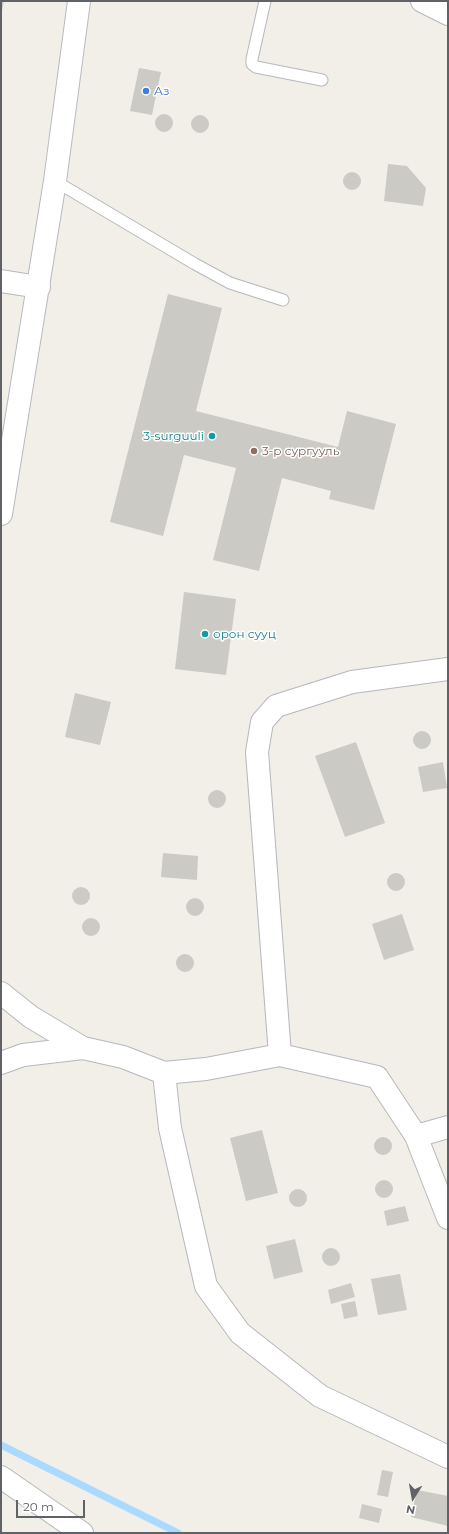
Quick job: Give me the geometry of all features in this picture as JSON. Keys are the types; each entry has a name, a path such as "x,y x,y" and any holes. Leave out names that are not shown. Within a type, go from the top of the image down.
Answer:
{"street":[{"path":"1,514 39,287 79,1"},
{"path":"422,1 448,14"},
{"path":"1,280 39,287"},
{"path":"280,1055 257,752 262,722 276,706 352,682 448,669"},
{"path":"1,993 31,1017 82,1048 123,1057 164,1073 206,1069 280,1055 377,1076 416,1136 448,1218"},
{"path":"1,1063 23,1055 82,1048"},
{"path":"164,1073 170,1128 206,1286 240,1333 320,1396 445,1450"},
{"path":"416,1136 448,1127"},
{"path":"1,1477 82,1533"}],"lane":[{"path":"265,1 252,64 256,67 322,80"},
{"path":"55,181 195,264 230,283 283,300"}],"building":[{"path":"1,1 4,1 2,11 1,11"},
{"name":"Аз","path":"139,68 161,72 152,115 130,111"},
{"path":"164,114 170,117 173,123 170,129 164,132 158,129 155,123 158,117"},
{"path":"200,115 206,118 209,124 206,130 200,133 194,130 191,124 194,118"},
{"path":"388,164 407,166 426,188 423,206 384,201"},
{"path":"352,172 358,175 361,181 358,187 352,190 346,187 343,181 346,175"},
{"name":"3-surguuli","path":"168,294 222,308 196,411 338,447 347,411 396,424 374,510 329,499 331,491 282,478 259,571 213,560 236,468 184,455 163,536 110,522"},
{"name":"орон сууц","path":"184,592 236,599 226,675 175,669"},
{"path":"75,693 111,702 100,745 65,737"},
{"path":"422,731 428,734 431,740 428,746 422,749 416,746 413,740 416,734"},
{"path":"356,742 385,823 345,837 315,756"},
{"path":"443,762 447,788 423,792 418,767"},
{"path":"217,790 223,793 226,799 223,805 217,808 211,805 208,799 211,793"},
{"path":"163,853 198,856 197,880 161,877"},
{"path":"396,873 402,876 405,882 402,888 396,891 390,888 387,882 390,876"},
{"path":"81,887 87,890 90,896 87,902 81,905 75,902 72,896 75,890"},
{"path":"195,898 201,901 204,907 201,913 195,916 189,913 186,907 189,901"},
{"path":"402,914 414,950 384,960 372,924"},
{"path":"91,918 97,921 100,927 97,933 91,936 85,933 82,927 85,921"},
{"path":"185,954 191,957 194,963 191,969 185,972 179,969 176,963 179,957"},
{"path":"262,1130 278,1193 246,1201 230,1138"},
{"path":"383,1137 389,1140 392,1146 389,1152 383,1155 377,1152 374,1146 377,1140"},
{"path":"384,1180 390,1183 393,1189 390,1195 384,1198 378,1195 375,1189 378,1183"},
{"path":"298,1189 304,1192 307,1198 304,1204 298,1207 292,1204 289,1198 292,1192"},
{"path":"405,1206 409,1221 387,1226 384,1211"},
{"path":"295,1239 303,1272 274,1279 266,1246"},
{"path":"331,1248 337,1251 340,1257 337,1263 331,1266 325,1263 322,1257 325,1251"},
{"path":"400,1274 407,1310 378,1315 371,1279"},
{"path":"351,1283 355,1297 331,1304 328,1290"},
{"path":"355,1301 358,1316 344,1319 341,1304"},
{"path":"382,1470 393,1472 388,1497 377,1495"},
{"path":"417,1490 448,1496 448,1526 411,1517"},
{"path":"362,1504 382,1509 379,1523 359,1518"}],"waterway":[{"path":"1,1445 178,1533"}],"place":[{"name":"Аз","path":"146,91"},
{"name":"3-surguuli","path":"212,436"},
{"name":"3-р сургууль","path":"254,451"},
{"name":"орон сууц","path":"205,634"}]}
